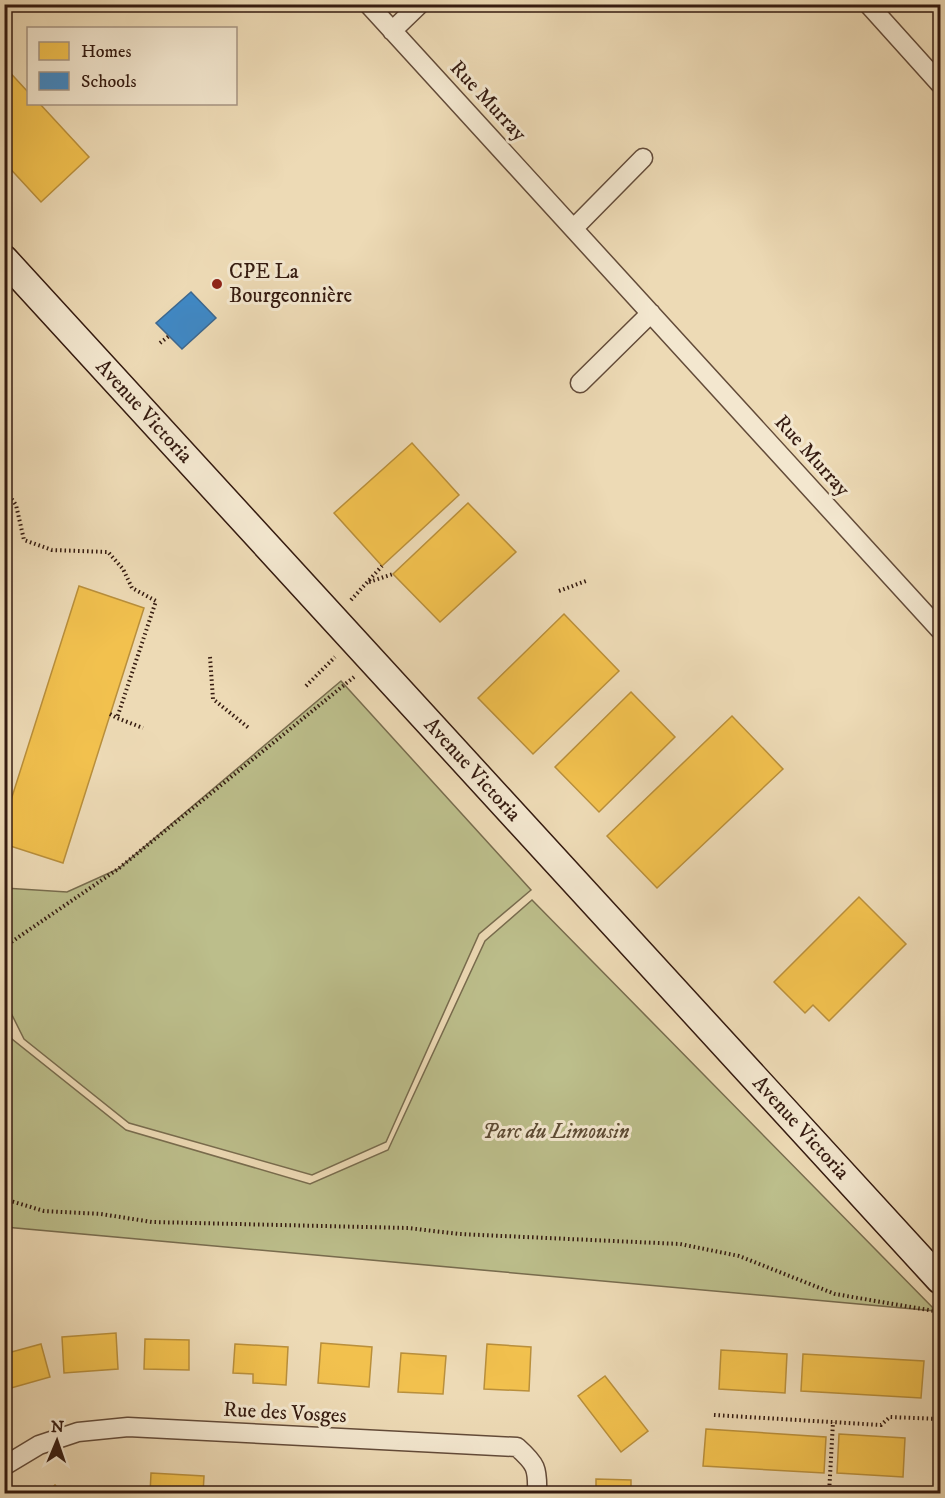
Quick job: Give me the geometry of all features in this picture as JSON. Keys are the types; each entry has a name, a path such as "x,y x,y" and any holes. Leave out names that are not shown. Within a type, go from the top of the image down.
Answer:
{"street":[{"name":"Rue Murray","path":"368,4 940,630"},
{"path":"392,31 420,4"},
{"path":"868,4 940,84"},
{"path":"574,228 643,158"},
{"name":"Avenue Victoria","path":"4,259 940,1280"},
{"path":"580,383 651,313"},
{"name":"Rue des Vosges","path":"4,1466 39,1445 78,1432 128,1427 175,1429 517,1447 533,1461 538,1478 537,1494"}],"path":[{"path":"160,343 169,336"},
{"path":"4,488 16,505 24,540 52,550 108,552 123,568 132,588 156,601 117,718"},
{"path":"333,617 382,566"},
{"path":"368,582 393,574"},
{"path":"559,591 586,581"},
{"path":"306,686 353,639"},
{"path":"210,657 213,699 250,729"},
{"path":"4,947 118,869 373,661"},
{"path":"110,714 143,728"},
{"path":"4,1199 44,1211 101,1214 152,1222 408,1228 459,1234 680,1244 739,1256 835,1294 940,1312"},
{"path":"714,1415 881,1425 890,1417 940,1419"},
{"path":"829,1494 834,1422"}],"green space":[{"path":"341,681 531,890 479,934 386,1142 312,1175 129,1123 24,1039 5,1001 5,888 67,892 118,869"},
{"name":"Parc du Limousin","path":"532,900 936,1311 5,1227 5,1030 7,1035 126,1130 310,1184 388,1150 485,941"}],"building: Homes":[{"path":"4,66 27,91 27,105 41,105 89,157 41,202 4,162"},
{"path":"412,443 459,495 382,566 334,513"},
{"path":"468,503 516,552 440,622 393,574"},
{"path":"79,586 144,608 63,863 4,844 4,822"},
{"path":"564,614 619,671 533,754 478,698"},
{"path":"631,692 675,737 599,812 555,767"},
{"path":"732,716 783,769 657,888 607,836"},
{"path":"859,897 906,944 829,1021 813,1005 805,1013 774,982"},
{"path":"116,1333 118,1369 64,1373 62,1337"},
{"path":"145,1339 189,1340 189,1370 144,1369"},
{"path":"321,1343 372,1347 369,1387 318,1383"},
{"path":"41,1344 50,1377 4,1390 4,1354"},
{"path":"235,1344 288,1347 286,1385 253,1383 253,1374 233,1373"},
{"path":"487,1344 531,1347 529,1391 484,1389"},
{"path":"721,1350 787,1354 785,1393 719,1389"},
{"path":"401,1353 446,1356 443,1394 398,1392"},
{"path":"803,1354 924,1361 921,1398 801,1391"},
{"path":"605,1376 648,1431 621,1452 578,1396"},
{"path":"706,1429 826,1437 824,1473 703,1466"},
{"path":"839,1434 905,1438 903,1477 837,1473"},
{"path":"151,1473 204,1476 203,1494 150,1494"},
{"path":"596,1479 631,1480 631,1494 596,1494"},
{"path":"55,1485 63,1494 45,1494"},
{"path":"234,1487 282,1489 282,1494 234,1494"},
{"path":"331,1488 376,1490 376,1494 330,1494"}],"building: Schools":[{"path":"191,292 216,318 182,349 156,323"}],"place":[{"name":"CPE La Bourgeonnière","path":"217,284"}]}
